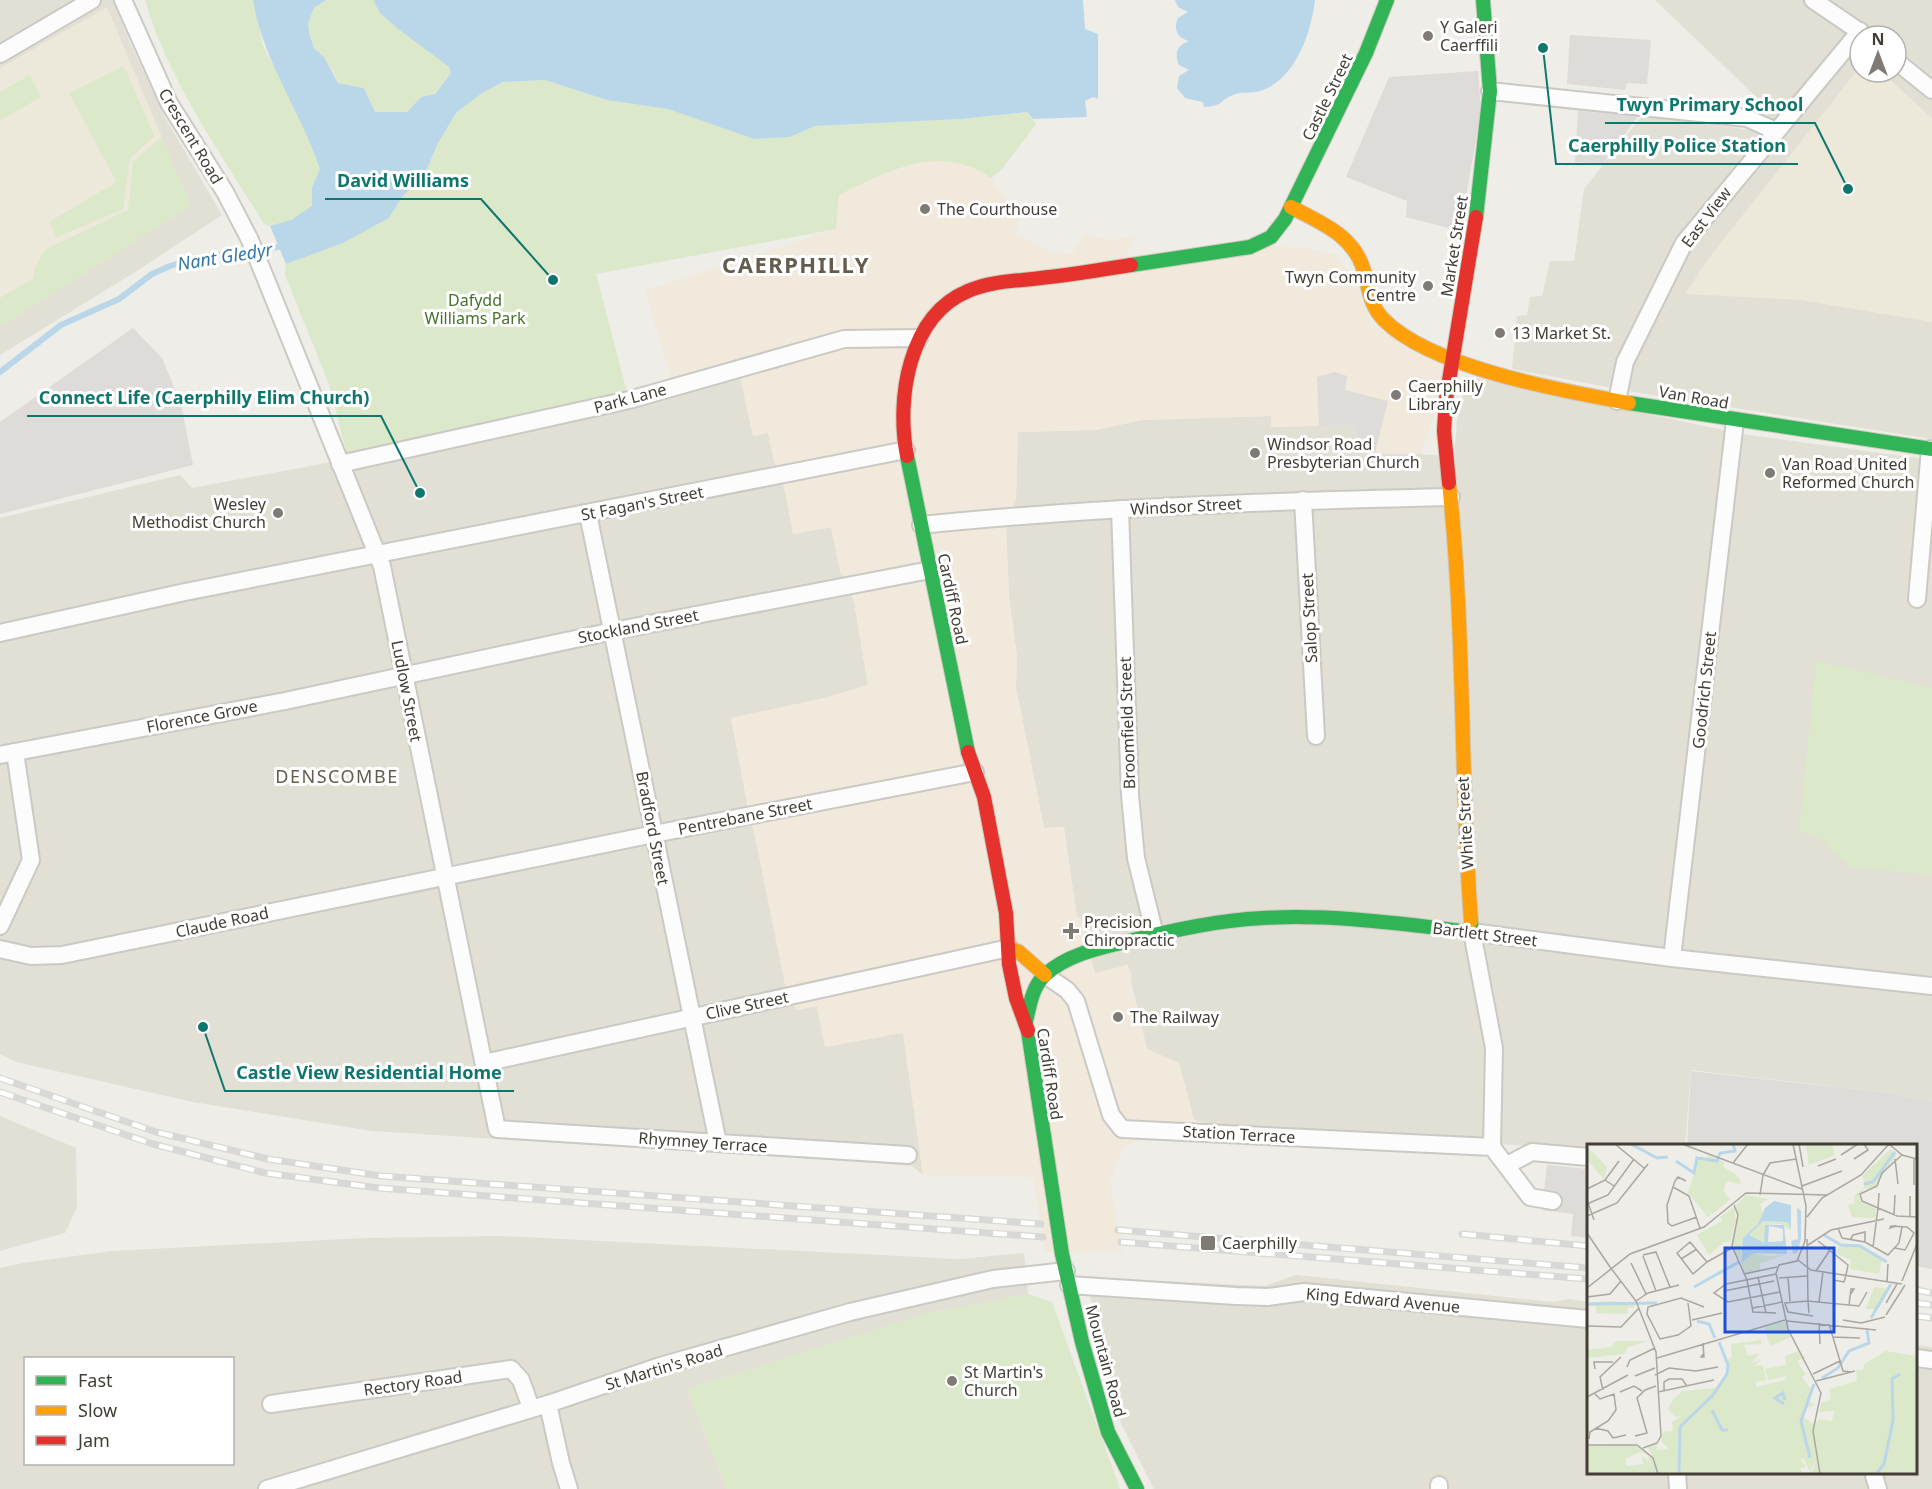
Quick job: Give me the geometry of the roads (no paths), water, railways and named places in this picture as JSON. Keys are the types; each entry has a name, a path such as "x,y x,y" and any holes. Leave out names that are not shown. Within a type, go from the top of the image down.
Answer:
{"main road":[{"name":"Castle Street","path":"1292,207 1366,53 1387,0"},
{"name":"Market Street","path":"1451,497 1444,431 1481,185 1490,91 1483,0"},
{"name":"Cardiff Road","path":"1068,1278 1026,1021 1016,998 1006,913 984,797 965,744 906,450 905,404 911,357 919,338 948,303 966,292 1006,283 1250,247 1270,237 1292,207"},
{"name":"Van Road","path":"1292,207 1338,234 1354,248 1368,294 1376,312 1387,324 1454,357 1518,380 1617,400 1734,422 1931,449"},
{"name":"White Street","path":"1451,497 1464,829 1472,932"},
{"name":"Bartlett Street","path":"1045,975 1102,947 1155,935 1252,919 1369,920 1472,932"},
{"name":"Station Terrace","path":"1009,948 1018,952 1045,975"},
{"path":"1026,1021 1033,993 1045,975"},
{"name":"Mountain Road","path":"1068,1278 1095,1391 1108,1432 1137,1489"}],"street":[{"path":"0,54 92,0"},
{"name":"Crescent Road","path":"123,0 169,103 230,200 261,265"},
{"path":"1813,0 1848,24"},
{"name":"East View","path":"1617,400 1625,362 1684,243 1776,130 1848,51"},
{"path":"1908,71 1932,90"},
{"path":"1490,91 1747,118 1776,130"},
{"name":"Ludlow Street","path":"261,265 378,555 386,584 497,1128"},
{"name":"Park Lane","path":"340,465 628,400 844,339 919,338"},
{"name":"Goodrich Street","path":"1672,958 1734,422"},
{"path":"1917,599 1926,566 1931,449"},
{"name":"St Fagan's Street","path":"378,555 906,450"},
{"name":"Windsor Street","path":"921,525 1003,515 1303,500 1451,497"},
{"name":"Salop Street","path":"1303,500 1316,736"},
{"name":"Broomfield Street","path":"1120,509 1130,795 1136,858 1155,935"},
{"name":"Bradford Street","path":"588,514 718,1143"},
{"path":"0,633 174,595 378,555"},
{"name":"Stockland Street","path":"403,675 613,631 930,570"},
{"name":"Florence Grove","path":"7,754 285,701 403,675"},
{"path":"0,927 31,860 7,754"},
{"name":"Pentrebane Street","path":"445,877 975,772"},
{"name":"Claude Road","path":"0,949 31,956 62,955 445,877"},
{"name":"Bartlett Street","path":"1472,932 1672,958 1932,986"},
{"name":"White Street","path":"1472,932 1494,1048 1492,1147"},
{"name":"Clive Street","path":"484,1063 1009,948"},
{"name":"Station Terrace","path":"1045,975 1067,990 1076,1001 1111,1115 1122,1129 1492,1147"},
{"name":"Rhymney Terrace","path":"497,1128 908,1155"},
{"path":"1492,1147 1507,1165 1521,1189 1530,1197 1553,1201"},
{"path":"1507,1165 1532,1152 1587,1157"},
{"name":"King Edward Avenue","path":"1068,1278 1236,1296 1268,1297 1304,1292 1587,1320"},
{"name":"St Martin's Road","path":"267,1489 548,1404 660,1366 850,1312 993,1279 1068,1278"},
{"path":"1917,1358 1932,1360"},
{"name":"Rectory Road","path":"271,1404 511,1369 521,1380 531,1408"},
{"path":"548,1404 569,1489"},
{"path":"1677,1474 1678,1489"},
{"path":"1872,1474 1878,1489"}],"water":[{"path":"253,0 326,0 314,8 308,23 314,48 324,57 338,83 364,88 375,112 407,112 421,97 435,94 451,73 449,67 380,13 373,0 1083,0 1085,29 1098,34 1098,99 1093,97 1085,101 1087,117 1033,119 1027,112 961,119 815,126 790,137 754,139 668,109 607,100 545,80 503,82 482,93 456,113 438,143 424,176 403,196 389,218 343,243 286,264 270,226 291,220 312,206 312,187 320,169 273,65 258,23"},
{"path":"1175,0 1315,0 1305,41 1292,66 1283,77 1260,91 1236,94 1218,104 1204,107 1203,102 1185,98 1177,88 1179,76 1189,70 1179,65 1178,50 1189,41 1177,32 1178,18 1188,12 1178,7"}],"waterway":[{"name":"Nant Gledyr","path":"0,372 61,325 119,299 152,274 170,266 196,258 286,246"}],"railway":[{"path":"0,1078 156,1132 268,1159 381,1176 1041,1224"},
{"path":"0,1092 153,1144 265,1173 379,1188 1043,1237"},
{"path":"1118,1230 1587,1268"},
{"path":"1462,1234 1587,1246"},
{"path":"1121,1242 1587,1279"},
{"path":"1917,1290 1932,1293"},
{"path":"1917,1303 1932,1305"},
{"path":"1917,1316 1932,1318"}],"place":[{"name":"Y Galeri Caerffili","path":"1428,36"},
{"name":"Caerphilly Police Station","path":"1543,48"},
{"name":"Twyn Primary School","path":"1848,189"},
{"name":"The Courthouse","path":"925,209"},
{"name":"David Williams","path":"553,280"},
{"name":"Twyn Community Centre","path":"1428,286"},
{"name":"13 Market St.","path":"1500,333"},
{"name":"Caerphilly Library","path":"1396,395"},
{"name":"Windsor Road Presbyterian Church","path":"1255,453"},
{"name":"Van Road United Reformed Church","path":"1770,473"},
{"name":"Connect Life (Caerphilly Elim Church)","path":"420,493"},
{"name":"Wesley Methodist Church","path":"278,513"},
{"name":"Precision Chiropractic","path":"1071,931"},
{"name":"The Railway","path":"1118,1017"},
{"name":"Castle View Residential Home","path":"203,1027"},
{"name":"Caerphilly","path":"1208,1243"},
{"name":"St Martin's Church","path":"952,1381"}],"district":[{"name":"CAERPHILLY","path":"796,265"},
{"name":"DENSCOMBE","path":"337,777"}],"park label":[{"name":"Dafydd Williams Park","path":"475,309"}]}
